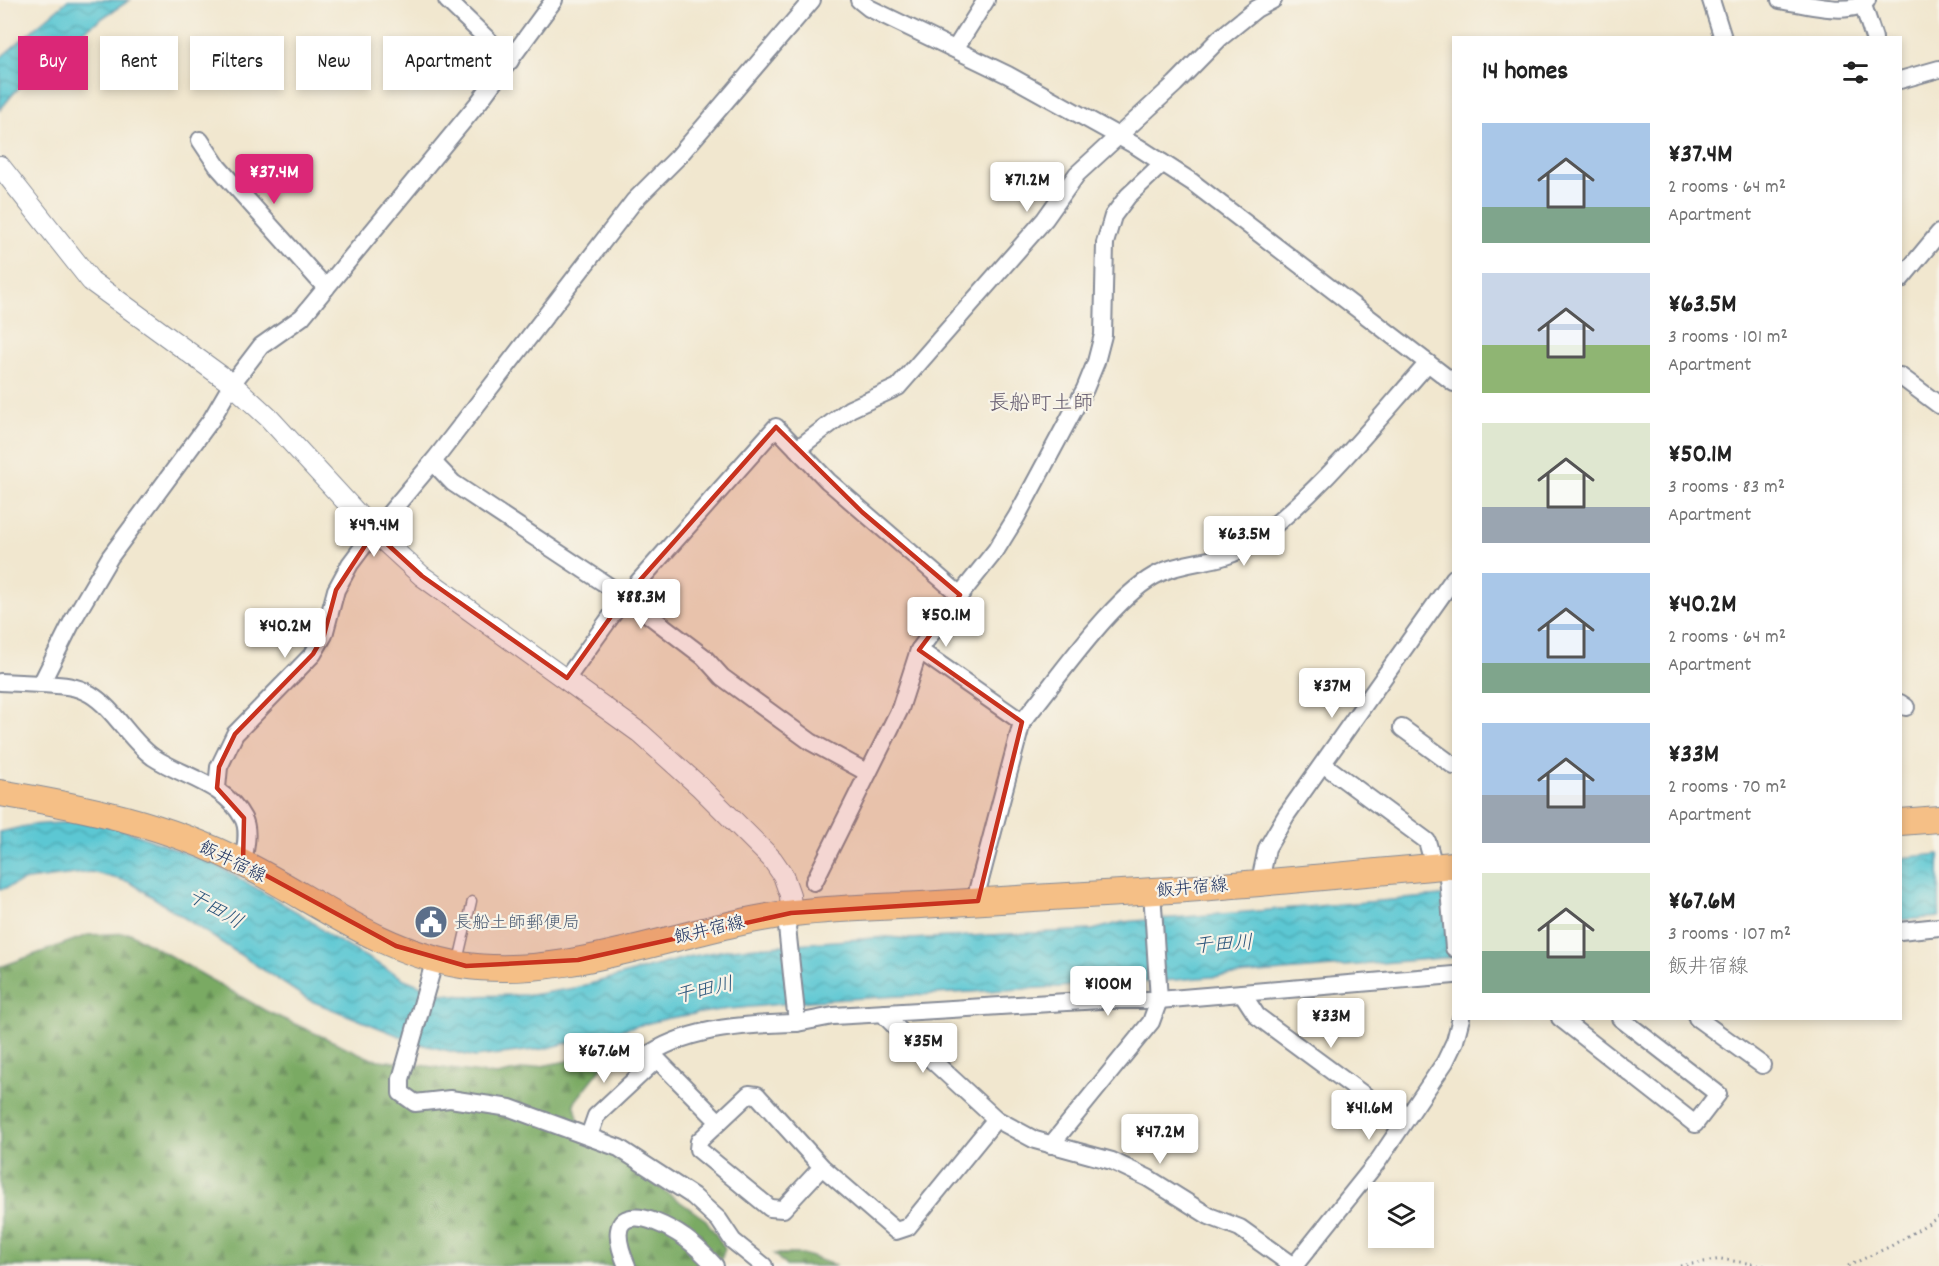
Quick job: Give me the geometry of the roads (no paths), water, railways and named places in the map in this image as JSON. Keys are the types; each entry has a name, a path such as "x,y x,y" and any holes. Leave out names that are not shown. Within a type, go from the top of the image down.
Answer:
{"main road":[{"name":"飯井宿線","path":"0,793 90,808 143,823 243,863 396,946 446,962 508,967 578,960 743,920 789,920 978,901 1153,899 1260,881 1446,870"},
{"path":"1902,822 1939,819"}],"street":[{"path":"447,0 484,36"},
{"path":"513,57 555,0"},
{"path":"217,788 219,766 235,734 313,654 324,635 336,590 350,564 374,532 433,462 634,201 678,157 812,0"},
{"path":"859,0 869,8 955,49 1119,136 1163,163 1452,381"},
{"path":"955,49 986,0"},
{"path":"797,449 850,409 898,387 1045,219 1077,174 1175,84 1220,38 1256,9 1273,0"},
{"path":"1712,0 1722,36"},
{"path":"1780,0 1842,10 1865,2 1874,36"},
{"path":"1902,79 1939,69"},
{"path":"41,684 73,620 110,557 211,420 232,384 261,346 302,317 487,90"},
{"path":"200,140 218,167 327,288"},
{"path":"814,882 900,709 919,650 996,550 1017,516 1084,389 1103,335 1105,243 1113,216 1128,196 1163,163"},
{"path":"0,166 91,281 232,384 269,418 374,532 422,576 567,678 640,733 699,786 772,859 783,875 790,895 789,920 796,1018"},
{"path":"1902,278 1939,232"},
{"path":"978,901 978,888 1022,722 1119,604 1160,573 1184,565 1224,558 1248,545 1324,478 1428,363"},
{"path":"1902,377 1939,405"},
{"path":"567,678 625,597 776,427 862,512 960,595"},
{"path":"433,462 453,483 625,597 705,657 722,677 811,742 868,773"},
{"path":"1260,881 1267,848 1287,813 1452,581"},
{"path":"919,650 1022,722"},
{"path":"0,682 78,688 94,696 152,756 192,778 217,788 244,818 247,842 243,863"},
{"path":"1401,728 1452,765"},
{"path":"1323,764 1427,841 1446,870 1452,928"},
{"path":"1051,1145 1151,1022 1159,996 1153,899"},
{"path":"1902,931 1939,927"},
{"path":"446,962 426,987 401,1079 401,1093 415,1102 450,1099 510,1108 589,1136 637,1158 693,1196 719,1220 733,1241 764,1266"},
{"path":"719,1122 651,1053 686,1037 796,1018 1242,993 1452,975"},
{"path":"1242,993 1257,1016 1402,1123"},
{"path":"886,1013 886,1017 897,1028 996,1119 1051,1145 1103,1158 1148,1178 1201,1211 1240,1228 1294,1266 1378,1161 1445,1062 1455,1041 1460,1020"},
{"path":"1563,1020 1695,1124 1718,1094 1623,1020"},
{"path":"1700,1020 1762,1065"},
{"path":"589,1136 596,1116 657,1059"},
{"path":"822,1167 783,1209 770,1208 698,1149 699,1141 749,1094 757,1095 822,1167 896,1231 908,1227 996,1119"},
{"path":"627,1266 617,1234 621,1221 627,1217 641,1217 684,1237 716,1266"}],"lane":[{"path":"446,962 472,901"}],"water":[{"path":"68,0 130,0 77,36 26,36"},
{"path":"18,43 18,89 0,110 0,58"},
{"name":"干田川","path":"76,822 114,826 216,865 304,916 331,937 404,979 438,993 463,996 532,995 575,988 688,957 731,949 887,937 911,939 1093,930 1123,922 1452,895 1452,957 1163,981 811,1001 720,1010 669,1018 543,1049 475,1057 420,1044 309,1000 130,882 91,872 26,880 0,890 0,832 31,825"},
{"path":"1939,854 1939,917 1902,920 1902,858"}],"place":[{"name":"長船土師郵便局","path":"431,922"}],"district":[{"name":"長船町土師","path":"1041,402"}]}
